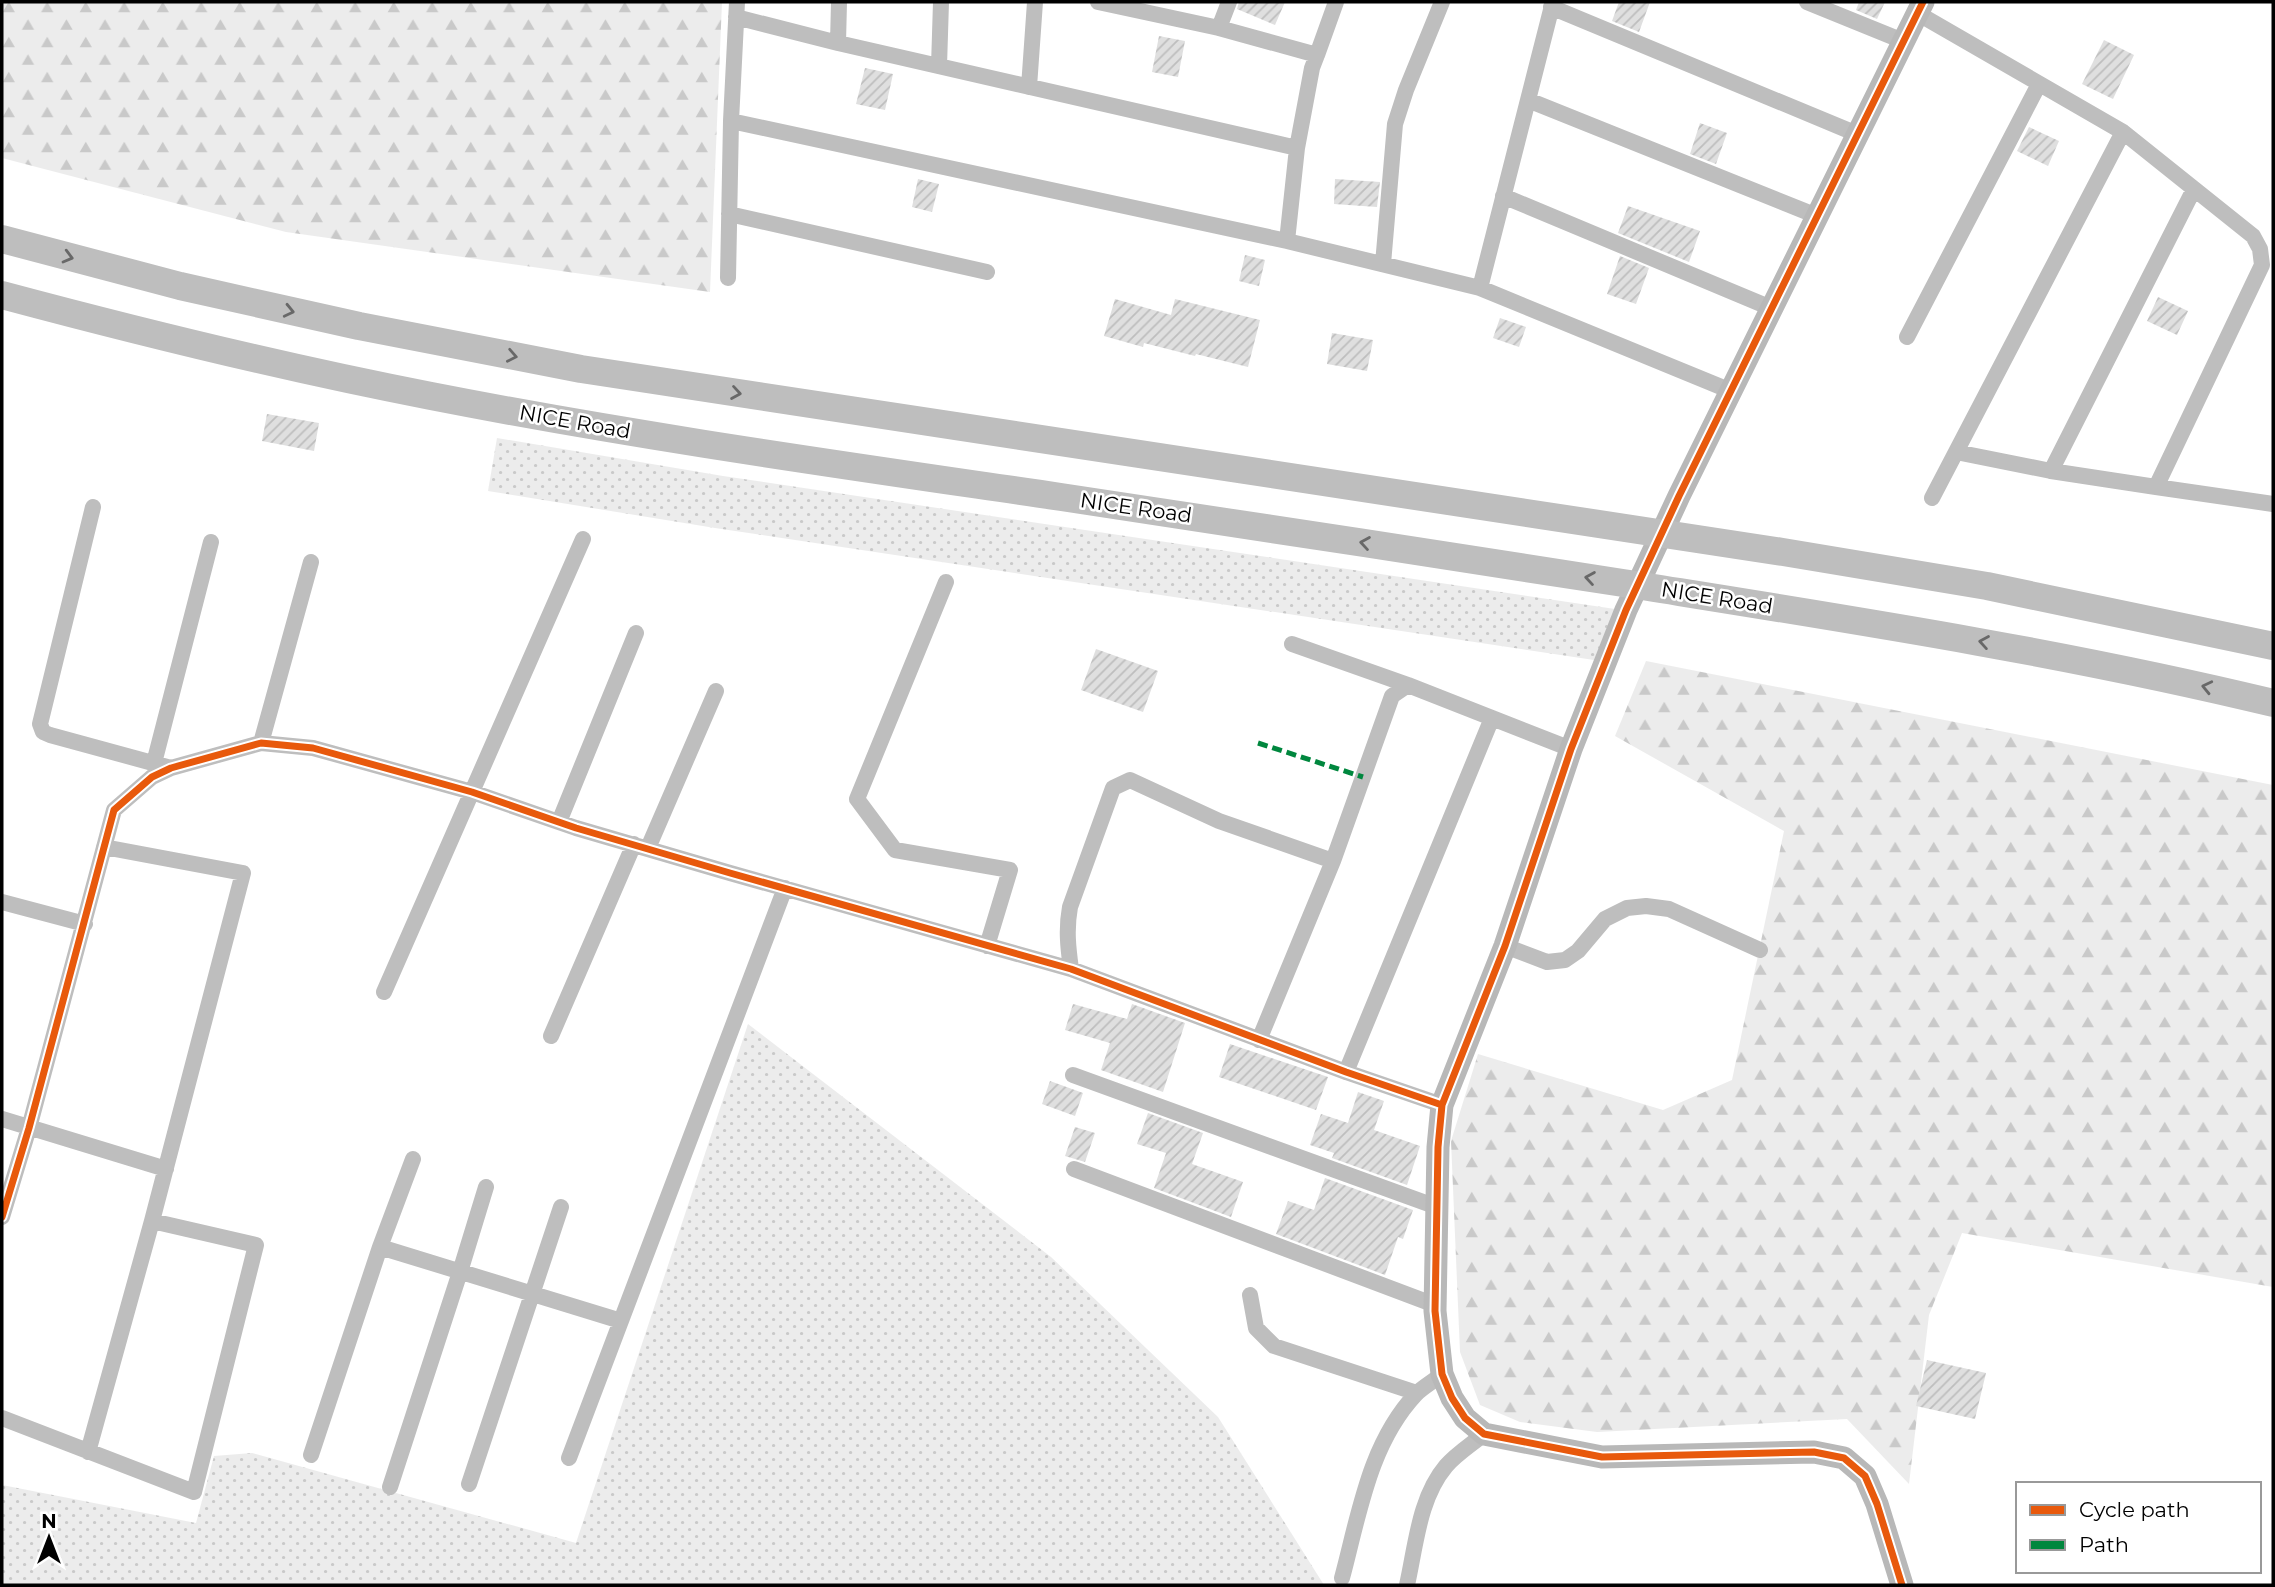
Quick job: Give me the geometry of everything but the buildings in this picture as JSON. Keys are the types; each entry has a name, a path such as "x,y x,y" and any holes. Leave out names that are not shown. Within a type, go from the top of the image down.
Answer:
{"highway":[{"path":"2,239 205,292 359,326 581,369 1770,550 1987,586 2273,646"},
{"name":"NICE Road","path":"2,295 178,342 286,366 604,428 1297,532 1874,623 2031,650 2273,703"}],"street":[{"path":"838,43 839,2"},
{"path":"939,66 942,2"},
{"path":"1029,87 1035,2"},
{"path":"1098,2 1131,5 1317,55"},
{"path":"1219,28 1229,2"},
{"path":"1287,241 1297,148 1312,68 1336,2"},
{"path":"1382,264 1395,124 1442,2"},
{"path":"1807,2 1903,41"},
{"path":"1480,288 1552,5 1857,134"},
{"path":"1902,1585 1877,1504 1865,1476 1844,1458 1814,1452 1602,1457 1484,1434 1465,1418 1451,1398 1442,1374 1435,1306 1438,1147 1442,1105 1505,946 1571,749 1626,610 1679,496 1920,8 2039,84 2123,132 2253,236 2260,249 2262,265 2156,487"},
{"path":"728,278 736,9 838,43 1297,148"},
{"path":"1907,337 2039,84"},
{"path":"1528,100 1817,216"},
{"path":"731,121 1287,241 1480,288 1731,391"},
{"path":"1932,498 2123,132"},
{"path":"2051,471 2194,189"},
{"path":"1503,196 1772,308"},
{"path":"729,214 986,272"},
{"path":"1956,452 2051,471 2273,504"},
{"path":"93,507 40,724 43,732 50,735 171,768"},
{"path":"384,992 583,539"},
{"path":"154,764 211,542"},
{"path":"261,743 311,562"},
{"path":"946,582 857,799 895,850 1010,870 986,946"},
{"path":"559,822 636,632"},
{"path":"1292,644 1408,685 1571,749"},
{"path":"1259,1040 1333,862 1392,696 1408,685"},
{"path":"551,1036 716,691"},
{"path":"1346,1072 1492,718"},
{"path":"2,1217 29,1128 114,810 152,777 171,768 261,743 313,748 472,792 559,822 1071,969 1442,1105"},
{"path":"1071,969 1067,940 1070,907 1113,788 1130,780 1219,821 1333,862"},
{"path":"89,1452 243,873 104,846"},
{"path":"569,1458 785,888"},
{"path":"2,902 85,924"},
{"path":"1505,946 1547,962 1565,960 1578,951 1605,919 1627,908 1646,906 1669,909 1760,950"},
{"path":"1073,1076 1437,1207"},
{"path":"2,1119 166,1169"},
{"path":"311,1455 412,1159"},
{"path":"1074,1169 1435,1306"},
{"path":"390,1487 486,1186"},
{"path":"469,1484 561,1207"},
{"path":"2,1418 194,1492 256,1245 152,1221"},
{"path":"380,1247 621,1321"},
{"path":"1250,1295 1256,1328 1275,1346 1417,1393"},
{"path":"1342,1578 1368,1477 1392,1425 1417,1393 1442,1374"},
{"path":"1407,1585 1430,1488 1447,1464 1484,1434"}],"green space":[{"path":"2,2 722,2 710,292 286,232 2,158"},
{"path":"497,438 723,476 1615,609 1594,660 715,528 488,491"},
{"path":"1646,661 2273,785 2273,1287 1962,1233 1929,1315 1909,1484 1847,1419 1597,1432 1520,1422 1480,1405 1460,1352 1451,1141 1478,1054 1663,1110 1732,1080 1784,831 1615,736"},
{"path":"748,1024 1051,1257 1218,1417 1324,1585 2,1585 2,1485 196,1523 214,1456 252,1453 576,1543"}],"marked path":[{"path":"1258,743 1363,777"}],"cycle path":[{"path":"1902,1585 1877,1504 1865,1476 1844,1458 1814,1452 1602,1457 1484,1434 1465,1418 1452,1398 1442,1374 1435,1311 1438,1147 1442,1105 1505,946 1571,749 1626,610 1679,496 1923,2"},
{"path":"2,1217 29,1128 114,810 152,777 171,768 261,743 313,748 472,792 576,828 1071,969 1442,1105"}]}
